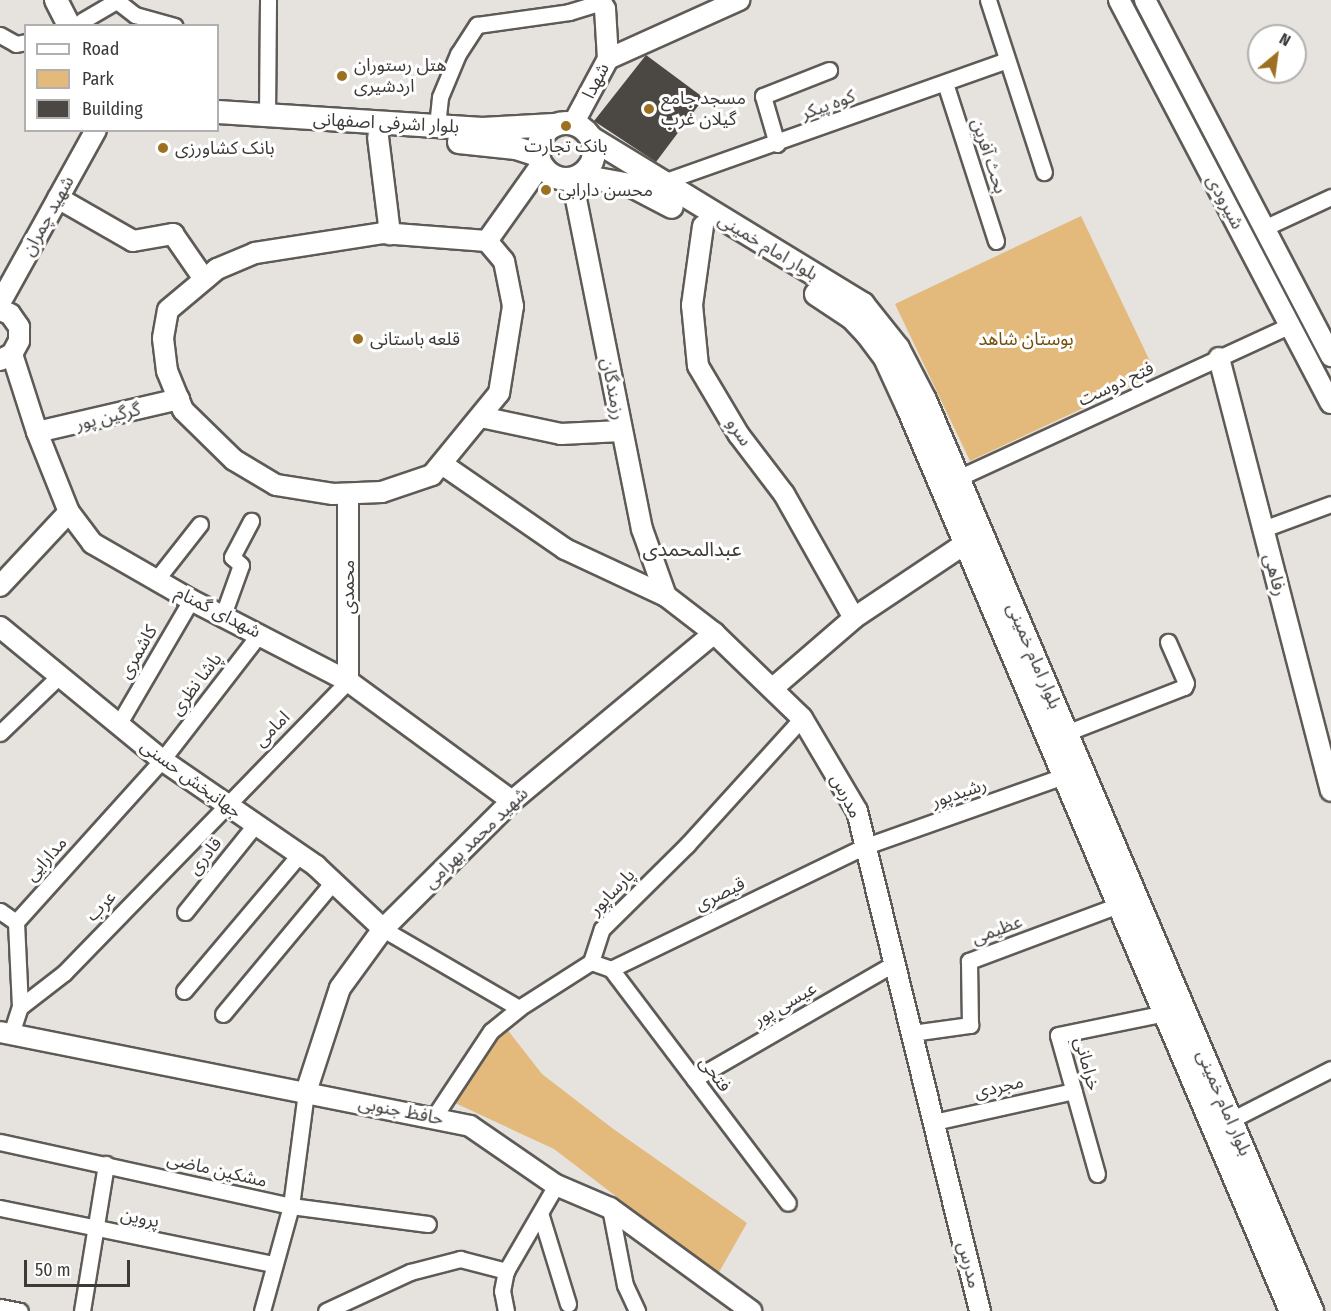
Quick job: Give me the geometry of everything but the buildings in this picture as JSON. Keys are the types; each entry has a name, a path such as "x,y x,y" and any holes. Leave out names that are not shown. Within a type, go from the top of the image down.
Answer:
{"main road":[{"path":"56,0 78,24"},
{"path":"71,0 78,24"},
{"name":"بلوار اشرفی اصفهانی","path":"219,112 482,129 564,125"},
{"path":"564,125 591,138 594,155 577,177 554,177 539,160 541,138 564,125"},
{"name":"بلوار اشرفی اصفهانی","path":"219,126 476,143 539,160"},
{"name":"بلوار امام خمینی","path":"591,138 660,183 863,304 898,348 958,478 1312,1311"},
{"name":"بلوار امام خمینی","path":"577,177 630,184 703,226 836,306 867,334 885,358 966,543 1290,1311"}],"street":[{"path":"78,24 118,0 135,15 168,24"},
{"path":"267,116 268,0"},
{"path":"988,0 1044,172"},
{"name":"شیرودی","path":"1119,0 1331,404"},
{"name":"شیرودی","path":"1145,0 1331,356"},
{"path":"437,126 440,97 458,54 477,25 569,12 601,1"},
{"name":"شهدا","path":"564,125 608,59 605,9 601,1"},
{"path":"608,59 729,2"},
{"path":"0,35 16,44 24,42"},
{"name":"کوه پیکر","path":"660,183 777,144 1007,60"},
{"path":"777,144 763,96 829,70"},
{"name":"بحث آفرین","path":"945,83 996,241"},
{"path":"1188,132 1208,121"},
{"name":"شهید چمران","path":"0,303 95,132"},
{"path":"378,137 390,234"},
{"path":"487,241 539,160"},
{"path":"1216,184 1235,173"},
{"name":"رزمندگان","path":"577,177 621,431 642,529 655,574 666,596"},
{"path":"58,198 134,241 173,234 204,279"},
{"path":"1264,228 1329,202"},
{"name":"سرو","path":"703,226 692,305 698,366 739,435 784,494 854,618"},
{"path":"390,234 487,241 504,261 513,306 499,393 432,475 382,492 348,494 276,485 234,460 183,410 167,371 163,338 168,310 218,269 255,253 340,237 390,234"},
{"path":"0,310 10,314 19,327 19,341 6,357"},
{"name":"فتح دوست","path":"958,478 1291,325"},
{"name":"شهدای گمنام","path":"6,357 69,512 92,543 191,600 260,633 348,681 512,801"},
{"name":"رفاهی","path":"1219,358 1331,791"},
{"name":"گرگین پور","path":"37,432 179,399"},
{"path":"481,417 561,434 621,431"},
{"name":"مدرس","path":"442,464 565,549 666,596 714,633 774,688 802,718 857,811 980,1311"},
{"name":"محمدی","path":"348,494 348,681"},
{"path":"1263,529 1331,504"},
{"path":"0,586 69,512"},
{"path":"223,615 241,565 232,557 251,522"},
{"path":"156,580 200,524"},
{"path":"774,688 854,618 966,543"},
{"name":"کاشمری","path":"118,725 191,600"},
{"name":"جهانبخش حسنی","path":"0,627 58,677 162,760 299,855 333,882 383,929"},
{"name":"پاشا نظری","path":"162,760 260,633"},
{"name":"شهید محمد بهرامی","path":"306,1092 339,988 383,929 512,801 714,633"},
{"path":"1066,733 1184,687 1186,683 1168,642"},
{"path":"0,733 58,677"},
{"name":"امامی","path":"224,805 348,681"},
{"name":"پارساپور","path":"591,962 602,929 687,845 802,718"},
{"name":"مدارایی","path":"16,922 162,760"},
{"name":"رشیدپور","path":"866,846 1064,776"},
{"name":"عرب","path":"20,1006 64,973 224,805"},
{"name":"قادری","path":"185,912 255,825"},
{"name":"قیصری","path":"611,969 866,846"},
{"path":"184,991 299,855"},
{"path":"223,1014 333,882"},
{"name":"عظیمی","path":"912,1033 970,1025 969,961 1119,905"},
{"path":"0,911 16,922 20,1006 5,1033"},
{"path":"383,929 519,1008"},
{"path":"434,1117 491,1031 519,1008 591,962 611,969"},
{"name":"عیسی پور","path":"694,1079 895,963"},
{"name":"فتحی","path":"611,969 788,1203"},
{"name":"خرامانی","path":"1097,1174 1058,1035 1165,1013"},
{"name":"حافظ جنوبی","path":"5,1033 470,1126 556,1185 610,1208 751,1311"},
{"path":"1231,1120 1331,1069"},
{"name":"مجردی","path":"934,1122 1074,1091"},
{"path":"262,1311 273,1264 291,1206 306,1092"},
{"name":"مشکین ماضی","path":"0,1142 291,1206 428,1224"},
{"path":"82,1311 106,1164"},
{"path":"506,1311 502,1291 506,1271 541,1216 556,1185"},
{"name":"پروین","path":"0,1208 273,1264"},
{"path":"610,1208 625,1285 637,1311"},
{"path":"541,1216 568,1304"},
{"path":"326,1311 410,1272 460,1259 506,1271"},
{"path":"0,1307 20,1311"}],"green space":[{"name":"بوستان شاهد","path":"1081,216 1156,374 970,461 895,304"},
{"path":"503,1024 542,1074 612,1128 747,1223 718,1274 554,1149 442,1097"}],"place":[{"name":"هتل رستوران اردشیری","path":"342,76"},
{"name":"مسجد جامع گیلان غرب","path":"649,109"},
{"name":"بانک تجارت","path":"566,126"},
{"name":"بانک کشاورزی","path":"163,148"},
{"name":"محسن دارابی","path":"546,190"},
{"name":"قلعه باستانی","path":"358,339"}],"district":[{"name":"عبدالمحمدی","path":"692,549"}]}
